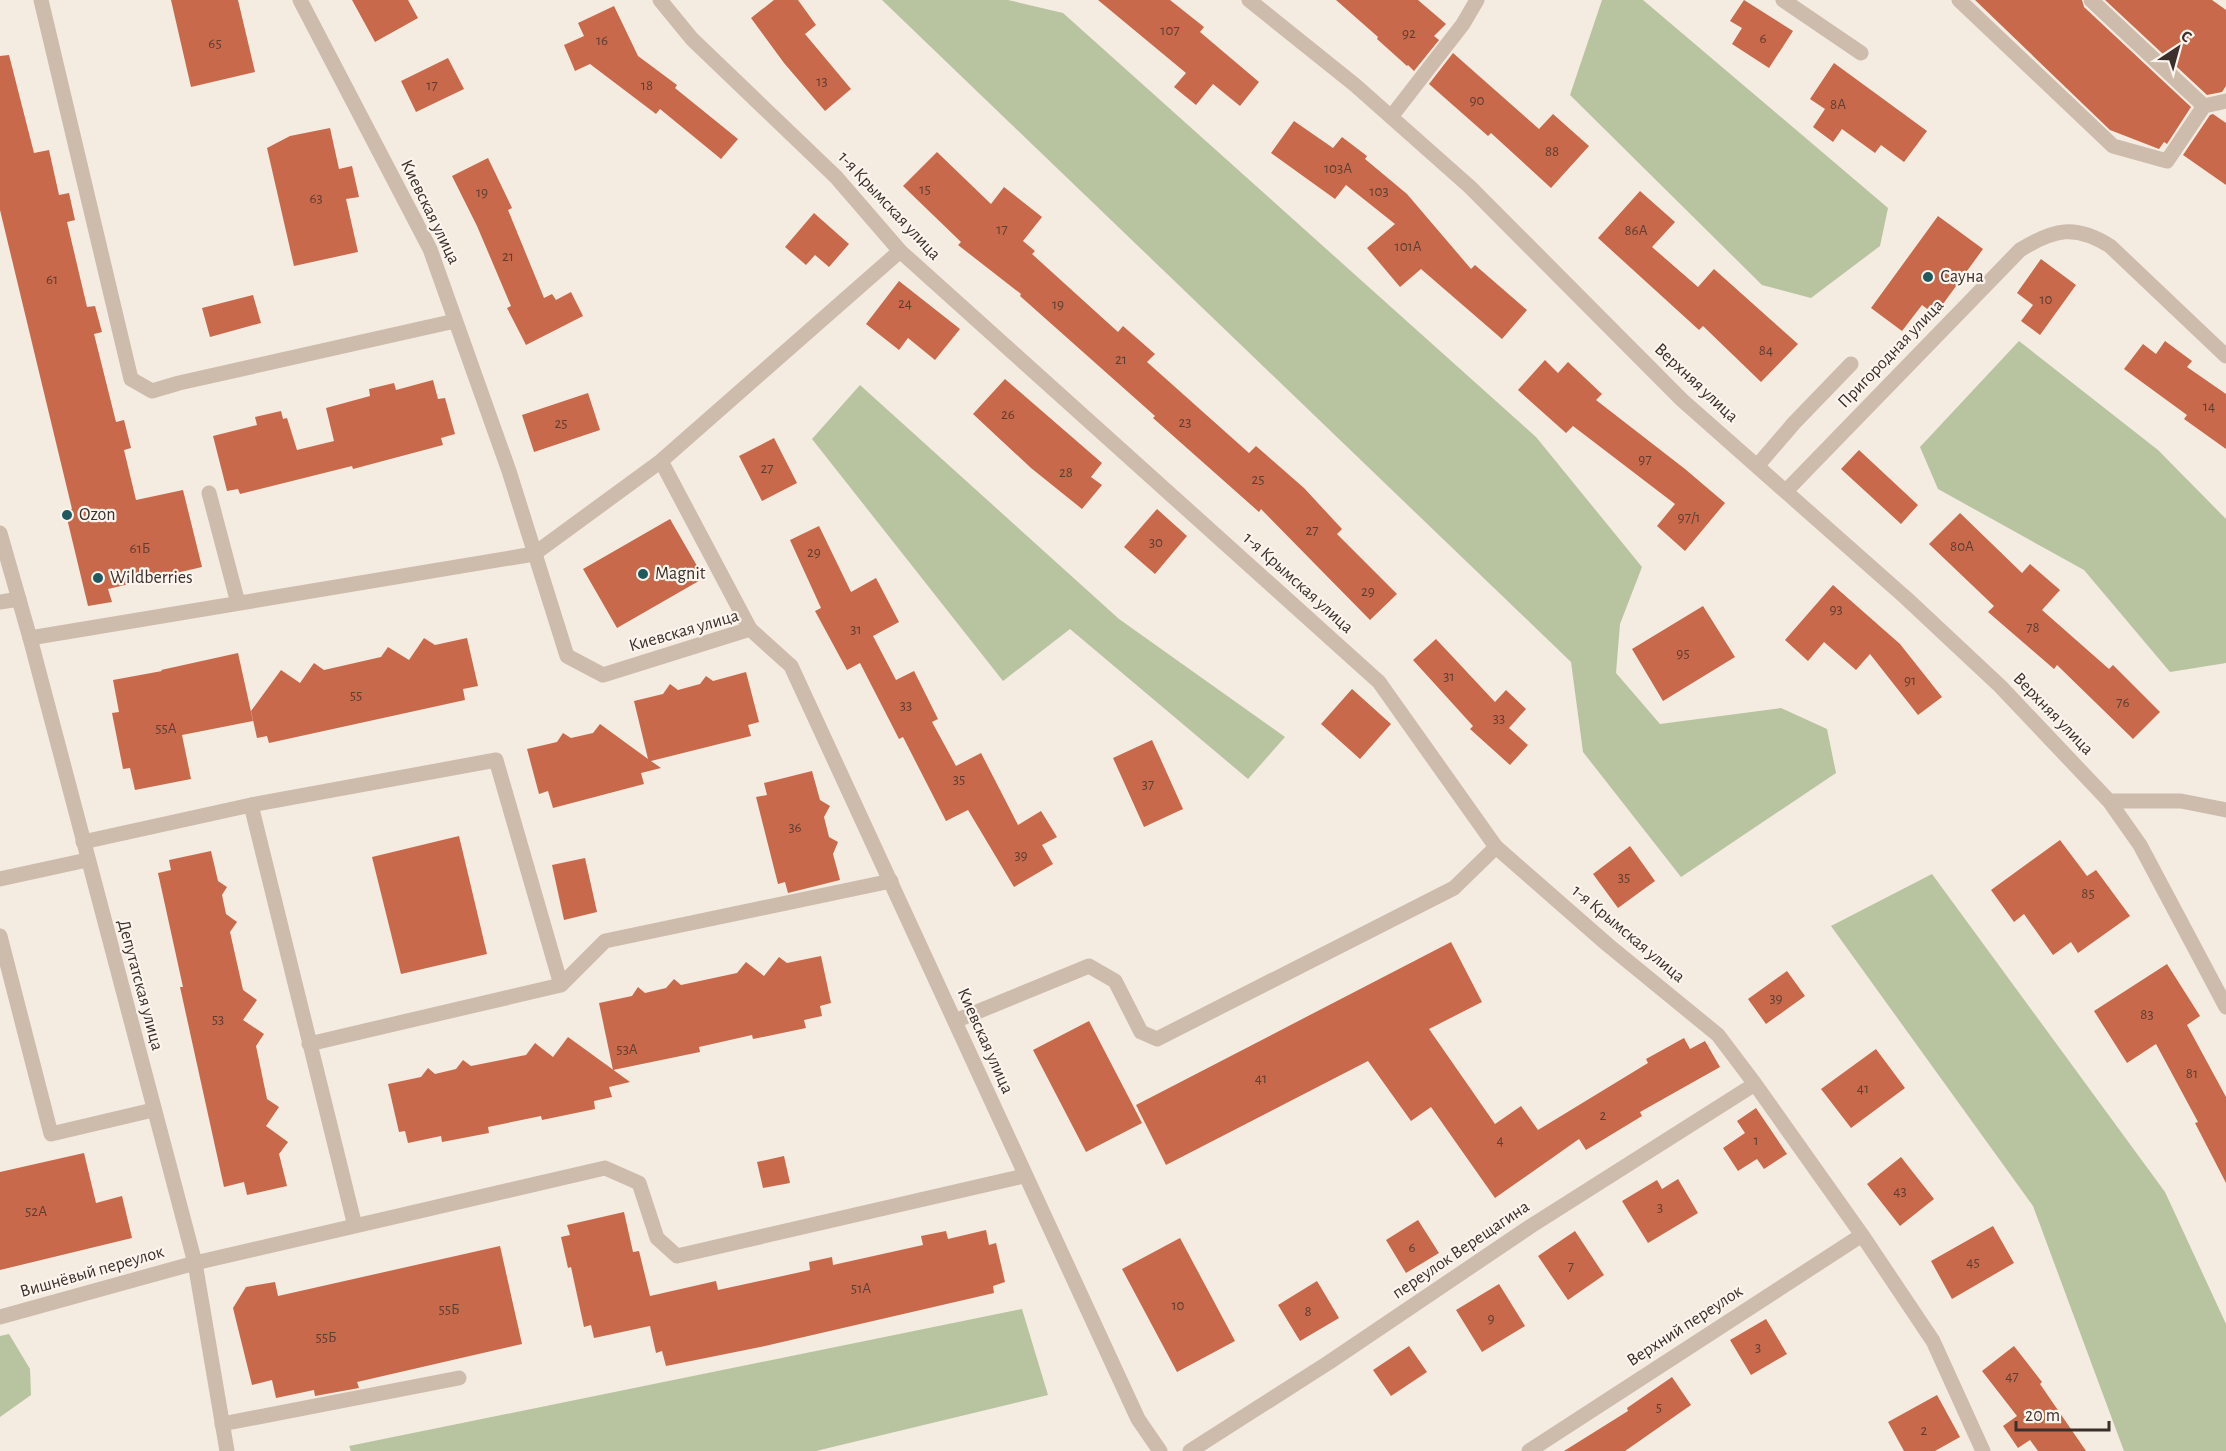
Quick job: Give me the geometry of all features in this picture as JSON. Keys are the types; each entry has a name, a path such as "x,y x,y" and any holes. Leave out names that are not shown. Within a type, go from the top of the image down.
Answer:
{"street":[{"path":"41,0 131,379 152,391 455,321"},
{"name":"Киевская улица","path":"300,0 430,249 508,471 567,656 603,675 750,629 791,666 1024,1176 1138,1419 1160,1451"},
{"name":"1-я Крымская улица","path":"660,0 692,39 836,177 900,251 1379,682 1496,847 1619,955 1718,1035 1862,1235 1934,1341 1983,1451"},
{"name":"Верхняя улица","path":"1250,0 1355,85 1470,188 1682,400 1786,490 2000,686 2109,801 2140,845 2226,1006"},
{"path":"1391,117 1463,24 1478,0"},
{"path":"1783,0 1861,53"},
{"path":"1959,0 2113,146 2167,161 2204,106 2226,101"},
{"path":"2091,0 2204,106"},
{"name":"Пригородная улица","path":"1786,490 2020,250 2050,234 2074,231 2095,236 2110,246 2226,356"},
{"path":"30,638 534,554 661,461 900,251"},
{"path":"1758,465 1794,423 1851,364"},
{"path":"661,461 750,629"},
{"path":"209,493 238,603"},
{"name":"Депутатская улица","path":"0,533 30,638 195,1263 227,1451"},
{"path":"0,602 19,598"},
{"path":"82,842 250,805 496,760 561,985"},
{"path":"2109,801 2181,801 2226,810"},
{"path":"250,805 355,1226"},
{"path":"954,1021 1089,966 1115,981 1141,1032 1157,1039 1454,888 1496,847"},
{"path":"0,879 87,860"},
{"path":"309,1044 561,985 605,941 891,881"},
{"path":"0,936 51,1134 153,1110"},
{"name":"переулок Верещагина","path":"1190,1451 1328,1363 1531,1226 1755,1084"},
{"name":"Вишнёвый переулок","path":"0,1317 195,1263 605,1168 639,1183 657,1238 677,1256 1024,1176"},
{"name":"Верхний переулок","path":"1529,1451 1862,1235"},
{"path":"222,1424 459,1378"}],"green space":[{"path":"882,0 1008,0 1063,13 1536,437 1642,567 1620,624 1616,673 1660,724 1781,708 1827,729 1836,773 1681,877 1583,752 1571,662"},
{"path":"1602,0 1643,0 1888,208 1880,246 1811,298 1762,285 1570,95"},
{"path":"2019,341 2158,450 2226,519 2226,663 2170,672 2084,570 1938,489 1920,447"},
{"path":"860,385 1119,619 1285,737 1248,779 1070,629 1003,681 812,439"},
{"path":"1932,874 2165,1192 2226,1324 2226,1451 2124,1451 2033,1206 1831,926"},
{"path":"1022,1309 1048,1395 816,1451 351,1451 349,1446"},
{"path":"9,1334 30,1369 31,1395 0,1417 0,1336"}],"building":[{"path":"171,0 238,0 255,72 191,87"},
{"path":"352,0 408,0 418,18 375,42"},
{"path":"774,0 798,0 816,25 805,34 851,89 825,111 784,63 751,18"},
{"path":"1098,0 1170,0 1204,27 1200,32 1259,82 1240,106 1213,84 1196,105 1174,87 1186,73"},
{"path":"1336,0 1418,0 1446,24 1434,36 1439,40 1414,71"},
{"path":"1744,0 1793,31 1769,68 1732,44 1742,28 1730,21"},
{"path":"1975,0 2082,0 2084,7 2191,107 2167,144 2164,142 2159,149 2110,130"},
{"path":"2105,0 2212,0 2226,10 2226,86 2222,92 2207,95"},
{"path":"614,6 638,56 677,85 675,88 738,139 721,159 660,109 656,114 590,64 575,71 564,45 584,36 578,23"},
{"path":"1453,53 1539,129 1553,114 1589,146 1551,188 1491,133 1488,136 1429,84"},
{"path":"9,55 34,153 49,150 59,195 69,193 75,220 67,222 87,307 95,306 102,332 94,334 116,422 124,420 131,448 124,450 136,500 183,490 202,567 108,589 112,602 88,606 65,510 72,509 0,210 0,56"},
{"path":"448,58 464,89 416,112 401,81"},
{"path":"1834,63 1927,131 1904,162 1881,145 1875,153 1842,129 1833,142 1813,127 1825,109 1810,99"},
{"path":"2213,114 2226,123 2226,185 2183,155 2210,115"},
{"path":"1294,121 1333,148 1342,137 1367,156 1365,159 1407,194 1471,269 1475,265 1527,310 1502,339 1421,269 1400,287 1367,248 1395,224 1346,185 1335,199 1271,153"},
{"path":"330,128 339,169 352,166 359,197 346,199 358,252 294,266 267,148 290,136"},
{"path":"937,152 991,204 1004,187 1042,217 1023,241 1035,251 1032,254 1118,332 1123,326 1155,354 1147,362 1249,453 1256,446 1304,488 1342,529 1337,534 1397,594 1370,620 1261,509 1259,512 1153,418 1155,416 1020,296 1021,294 958,245 961,242 903,186"},
{"path":"488,158 512,208 508,210 544,298 552,294 556,300 571,292 583,316 526,345 507,308 511,306 477,226 452,176"},
{"path":"1640,191 1675,222 1652,247 1698,287 1714,269 1798,344 1761,382 1703,326 1699,330 1598,238"},
{"path":"814,213 849,244 829,267 815,255 806,265 785,247"},
{"name":"Сауна","path":"1938,216 1983,249 1935,315 1922,305 1902,331 1871,308"},
{"path":"2041,259 2076,285 2040,335 2021,321 2033,305 2017,293"},
{"path":"899,281 960,329 935,360 908,338 899,350 866,324"},
{"path":"253,295 261,323 210,337 202,308"},
{"path":"2165,341 2192,361 2187,367 2226,394 2226,449 2184,419 2187,415 2124,369 2143,344 2156,354"},
{"path":"1545,360 1558,373 1568,362 1602,394 1596,400 1725,503 1685,551 1657,526 1675,504 1573,426 1566,433 1518,390"},
{"path":"1005,379 1102,463 1091,477 1102,485 1082,509 1031,468 973,414"},
{"path":"433,380 438,399 445,398 455,434 441,438 443,445 353,469 352,466 240,494 238,489 227,491 213,436 257,425 255,417 281,411 283,419 287,418 297,450 334,441 326,408 370,396 369,389 394,383 396,390"},
{"path":"588,393 600,430 534,452 522,415"},
{"path":"774,438 797,483 762,501 739,456"},
{"path":"1859,450 1918,505 1901,524 1841,469"},
{"path":"1157,509 1187,536 1155,574 1124,547"},
{"path":"1960,513 2022,573 2030,564 2060,590 2042,610 2109,669 2113,665 2160,712 2133,739 2057,665 2054,669 1988,612 1994,606 1929,544"},
{"name":"Magnit","path":"670,519 704,578 617,628 583,569"},
{"path":"819,526 851,592 876,578 899,622 873,636 896,680 914,671 938,719 932,722 956,766 981,753 1018,825 1041,811 1057,837 1042,845 1053,864 1014,887 968,810 946,821 903,737 899,739 860,663 847,670 815,611 821,608 790,540"},
{"path":"1833,585 1900,644 1942,697 1918,715 1870,654 1856,670 1824,642 1808,661 1785,640"},
{"path":"1703,606 1735,657 1663,701 1632,649"},
{"path":"424,638 435,645 467,638 478,686 463,689 465,700 269,743 267,736 257,738 251,711 281,670 300,683 314,663 324,670 381,657 388,647 409,660"},
{"path":"1436,639 1495,702 1506,690 1526,709 1509,728 1528,745 1510,765 1470,729 1473,726 1413,660"},
{"path":"238,653 253,721 182,735 191,779 135,790 130,768 123,769 112,713 119,712 113,680"},
{"path":"746,672 759,722 748,725 751,736 651,761 661,768 641,773 644,784 553,808 548,791 539,794 527,749 557,742 563,733 571,738 593,733 600,724 648,759 634,701 663,694 670,684 678,690 700,684 706,676 713,681"},
{"path":"1352,689 1391,724 1360,759 1321,724"},
{"path":"1152,740 1183,809 1144,827 1113,758"},
{"path":"812,771 820,800 830,806 824,817 829,837 838,842 833,854 840,880 788,893 785,882 778,884 756,797 767,795 764,783"},
{"path":"459,836 487,954 401,974 372,857"},
{"path":"2060,840 2087,876 2096,870 2130,916 2078,953 2071,942 2053,955 2024,914 2014,922 1991,890"},
{"path":"1630,846 1655,881 1618,908 1593,874"},
{"path":"211,851 218,881 227,887 222,895 226,914 237,922 230,932 243,990 257,1000 243,1020 264,1034 256,1046 267,1099 279,1107 266,1126 288,1142 279,1154 287,1186 247,1195 244,1182 224,1187 180,987 183,987 158,873 171,870 169,860"},
{"path":"585,858 597,912 564,920 552,865"},
{"path":"1451,942 1482,1002 1429,1029 1495,1124 1521,1106 1538,1130 1648,1063 1646,1059 1684,1038 1690,1049 1705,1041 1720,1067 1640,1112 1642,1116 1586,1150 1579,1139 1495,1198 1431,1107 1411,1121 1368,1061 1166,1165 1136,1105"},
{"path":"821,956 831,1003 820,1006 822,1016 804,1020 806,1028 753,1039 752,1035 699,1047 700,1052 613,1070 599,1003 632,996 638,987 645,993 666,988 674,979 681,985 737,973 746,962 764,976 779,957 787,963"},
{"path":"2167,964 2200,1016 2187,1025 2226,1097 2226,1183 2195,1123 2198,1122 2156,1044 2127,1063 2094,1011"},
{"path":"1787,971 1805,996 1766,1024 1748,999"},
{"path":"1089,1021 1142,1123 1086,1152 1033,1050"},
{"path":"568,1037 630,1082 609,1087 612,1097 594,1101 595,1109 542,1120 541,1116 488,1127 489,1133 442,1142 441,1136 408,1143 405,1131 399,1132 388,1084 421,1077 428,1068 435,1074 456,1069 463,1060 471,1066 526,1055 535,1043 553,1057"},
{"path":"1876,1049 1905,1088 1851,1128 1821,1089"},
{"path":"1756,1108 1787,1154 1764,1169 1757,1159 1738,1171 1723,1148 1745,1133 1737,1121"},
{"path":"84,1153 96,1203 122,1196 132,1238 0,1270 0,1172"},
{"path":"784,1156 790,1183 763,1188 757,1162"},
{"path":"1901,1157 1934,1199 1900,1226 1867,1184"},
{"path":"1678,1179 1698,1213 1648,1243 1622,1201 1657,1180 1662,1189"},
{"path":"624,1212 633,1252 639,1251 650,1296 716,1281 718,1290 810,1270 809,1262 832,1257 833,1265 923,1245 921,1236 946,1231 948,1239 986,1230 989,1245 996,1243 1005,1282 993,1286 994,1293 765,1346 666,1366 662,1351 656,1353 650,1326 594,1338 591,1325 584,1327 571,1267 568,1268 561,1237 570,1235 567,1225"},
{"path":"1418,1220 1439,1253 1406,1273 1386,1240"},
{"path":"1993,1226 2014,1263 1952,1299 1931,1261"},
{"path":"1575,1231 1604,1275 1568,1300 1538,1256"},
{"path":"1180,1238 1235,1341 1177,1372 1122,1269"},
{"path":"500,1246 522,1344 357,1382 359,1388 315,1396 314,1390 276,1398 272,1380 252,1385 233,1308 246,1287 275,1282 278,1296"},
{"path":"1317,1281 1339,1318 1300,1341 1278,1305"},
{"path":"1499,1284 1525,1326 1482,1352 1456,1310"},
{"path":"1766,1319 1787,1354 1751,1375 1730,1340"},
{"path":"1409,1346 1427,1372 1391,1396 1373,1370"},
{"path":"2014,1346 2042,1382 2040,1384 2086,1451 2038,1451 2030,1440 2018,1448 2003,1426 2017,1416 1982,1371"},
{"path":"1672,1377 1691,1405 1625,1451 1564,1451 1628,1411 1627,1408"},
{"path":"1937,1395 1960,1437 1935,1451 1904,1451 1888,1422"}],"place":[{"name":"Сауна","path":"1928,277"},
{"name":"Ozon","path":"67,515"},
{"name":"Magnit","path":"643,574"},
{"name":"Wildberries","path":"98,578"}]}
